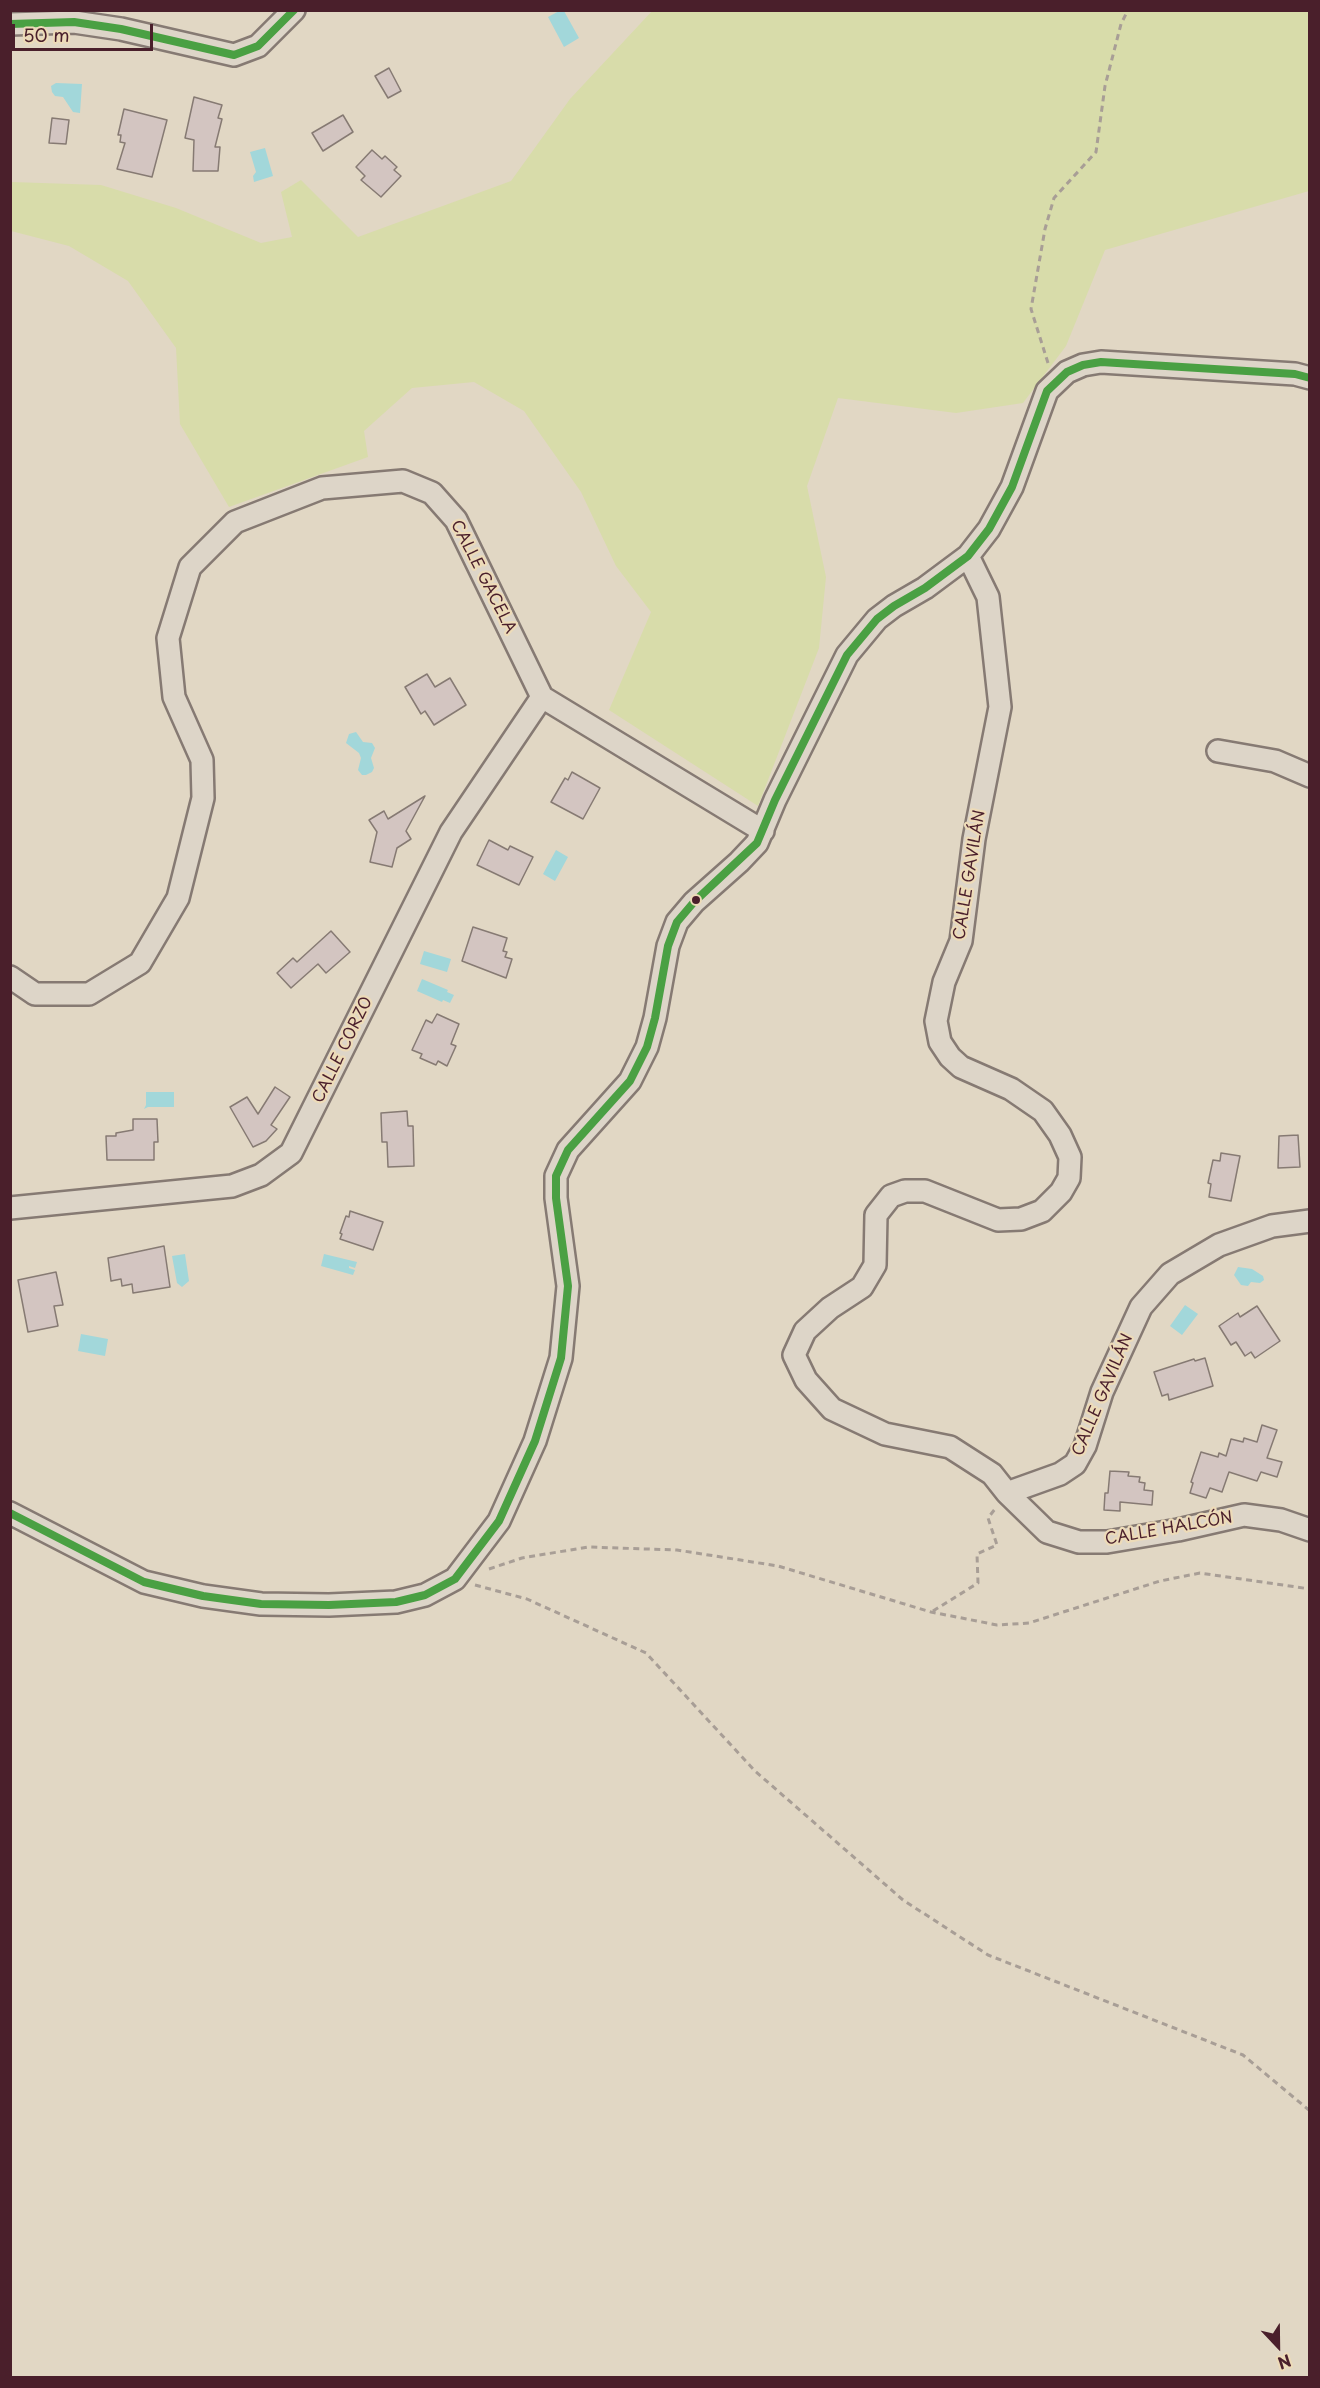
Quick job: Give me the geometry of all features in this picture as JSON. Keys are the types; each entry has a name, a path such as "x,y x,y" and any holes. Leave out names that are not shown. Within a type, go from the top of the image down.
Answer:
{"street":[{"path":"10,24 74,22 121,29 234,55 258,46 294,10"},
{"path":"10,1513 105,1564 144,1582 202,1596 261,1604 329,1605 396,1602 426,1595 455,1579 499,1521 535,1441 561,1358 568,1286 556,1198 556,1176 568,1150 630,1081 647,1047 655,1018 668,946 677,922 694,902 757,843 775,800 846,656 862,634 894,606 924,588 968,556 989,529 1007,497 1047,391 1067,372 1083,365 1101,362 1295,374 1310,378"},
{"name":"CALLE GACELA","path":"10,977 35,994 89,994 140,963 177,897 203,798 203,788 202,760 174,698 168,638 190,567 235,522 322,488 403,481 432,493 456,519 542,697"},
{"name":"CALLE GAVILÁN","path":"968,556 988,597 1000,707 974,839 961,941 945,982 936,1021 940,1042 950,1057 961,1067 1011,1089 1042,1111 1060,1135 1070,1157 1069,1178 1061,1192 1042,1211 1021,1219 998,1220 925,1191 905,1191 891,1196 876,1215 875,1264 862,1287 830,1308 805,1331 794,1355 806,1380 832,1409 885,1434 950,1447 992,1474 1006,1493 1060,1474 1074,1464 1085,1446 1102,1392 1141,1307 1170,1274 1219,1245 1272,1226 1310,1221"},
{"path":"542,697 763,831"},
{"name":"CALLE CORZO","path":"10,1208 232,1186 261,1175 291,1153 451,832 542,697"},
{"path":"1218,751 1275,761 1310,776"},
{"name":"CALLE HALCÓN","path":"1006,1493 1047,1532 1079,1542 1107,1542 1179,1530 1244,1515 1281,1520 1310,1530"}],"path":[{"path":"1054,382 1031,309 1046,229 1054,198 1096,152 1105,86 1120,24 1128,10"},
{"path":"932,1612 978,1583 977,1554 997,1545 988,1518 1006,1493"},
{"path":"489,1569 522,1558 588,1547 677,1550 778,1566 932,1612 997,1625 1029,1623 1160,1581 1200,1573 1310,1589"},
{"path":"455,1579 527,1599 646,1653 755,1771 903,1900 988,1955 1243,2055 1310,2111"}],"green space":[{"path":"653,10 1309,11 1309,191 1105,250 1066,346 1023,403 956,413 838,398 807,486 826,577 819,648 758,806 609,710 651,612 616,566 581,492 524,411 474,382 412,388 364,431 368,457 229,507 180,424 176,348 128,281 69,246 11,231 11,182 101,185 176,208 261,243 292,237 281,192 301,180 358,237 511,181 570,99"}],"water":[{"path":"561,10 564,11 579,38 564,47 548,17"},
{"path":"56,83 82,84 80,113 73,112 63,97 55,96 51,86"},
{"path":"265,148 273,176 254,182 253,176 256,172 250,152"},
{"path":"356,732 363,742 372,743 375,748 371,758 374,768 366,775 362,775 358,770 361,758 359,753 346,743 349,734"},
{"path":"556,850 568,857 555,881 543,874"},
{"path":"424,951 451,959 447,972 420,964"},
{"path":"422,979 454,995 450,1003 417,991"},
{"path":"146,1092 174,1092 174,1107 144,1109"},
{"path":"185,1254 189,1281 182,1287 177,1283 172,1256"},
{"path":"324,1254 357,1262 355,1268 349,1266 355,1270 353,1275 321,1266"},
{"path":"1238,1267 1252,1269 1263,1276 1264,1280 1260,1283 1251,1282 1248,1286 1241,1285 1234,1275"},
{"path":"1185,1305 1198,1314 1182,1335 1170,1326"},
{"path":"81,1334 108,1339 105,1356 78,1351"}],"building":[{"path":"389,68 401,91 388,98 375,76"},
{"path":"194,97 222,105 218,118 222,119 215,147 220,147 218,171 193,171 194,140 185,138"},
{"path":"124,109 167,120 152,177 117,169 125,143 120,142 121,135 118,135"},
{"path":"343,115 353,132 323,151 312,133"},
{"path":"52,118 69,120 66,144 49,143"},
{"path":"372,150 382,159 385,156 397,167 394,170 401,176 381,197 361,180 365,176 356,167"},
{"path":"427,674 435,687 450,678 466,705 434,725 425,711 421,714 405,687"},
{"path":"572,772 600,788 583,819 551,802 565,778 568,780"},
{"path":"425,796 406,831 411,839 397,848 392,867 370,862 377,832 369,820 384,811 388,819"},
{"path":"489,840 508,850 510,846 533,857 519,885 477,865"},
{"path":"473,927 507,938 503,951 507,952 505,957 512,959 506,978 462,961"},
{"path":"331,931 350,952 326,973 318,964 291,988 277,973 293,958 297,962"},
{"path":"437,1014 459,1024 451,1044 456,1046 447,1066 438,1061 436,1065 420,1058 422,1054 412,1050 426,1020 432,1023"},
{"path":"275,1087 290,1097 271,1125 277,1129 266,1141 253,1147 230,1107 247,1097 258,1114"},
{"path":"407,1111 408,1126 413,1126 414,1166 388,1167 387,1142 382,1142 381,1113"},
{"path":"133,1119 157,1119 158,1142 154,1142 154,1160 107,1160 106,1136 116,1136 116,1133 133,1130"},
{"path":"1298,1135 1300,1167 1278,1168 1279,1136"},
{"path":"1221,1153 1240,1156 1231,1201 1209,1197 1211,1184 1208,1183 1213,1160 1220,1161"},
{"path":"350,1211 383,1222 373,1250 340,1239 346,1216 349,1217"},
{"path":"164,1246 170,1287 133,1293 132,1284 122,1286 121,1279 111,1281 108,1258"},
{"path":"56,1272 63,1305 54,1306 58,1326 28,1332 18,1280"},
{"path":"1257,1306 1280,1341 1255,1358 1251,1352 1245,1356 1236,1342 1231,1345 1219,1326 1238,1313 1240,1317"},
{"path":"1205,1358 1213,1386 1169,1400 1168,1394 1162,1396 1154,1372 1194,1359 1195,1361"},
{"path":"1262,1425 1277,1430 1267,1458 1282,1462 1277,1477 1261,1472 1257,1481 1229,1472 1222,1492 1210,1488 1206,1498 1190,1493 1193,1483 1191,1482 1201,1452 1218,1457 1219,1453 1226,1456 1231,1439 1243,1442 1244,1438 1257,1442"},
{"path":"1110,1471 1129,1472 1128,1476 1140,1477 1139,1482 1145,1483 1144,1490 1153,1491 1152,1505 1120,1502 1120,1511 1104,1510"}],"transit line":[{"path":"10,24 74,22 121,29 234,55 258,46 294,10"},
{"path":"10,1513 144,1582 203,1596 261,1604 329,1605 396,1602 425,1595 455,1579 499,1521 535,1441 561,1358 568,1286 556,1198 556,1176 568,1150 630,1081 647,1047 655,1018 668,946 677,922 694,902 757,843 775,800 847,655 877,619 925,588 968,556 989,529 1012,487 1047,391 1067,372 1083,365 1101,362 1295,374 1310,378"}]}
